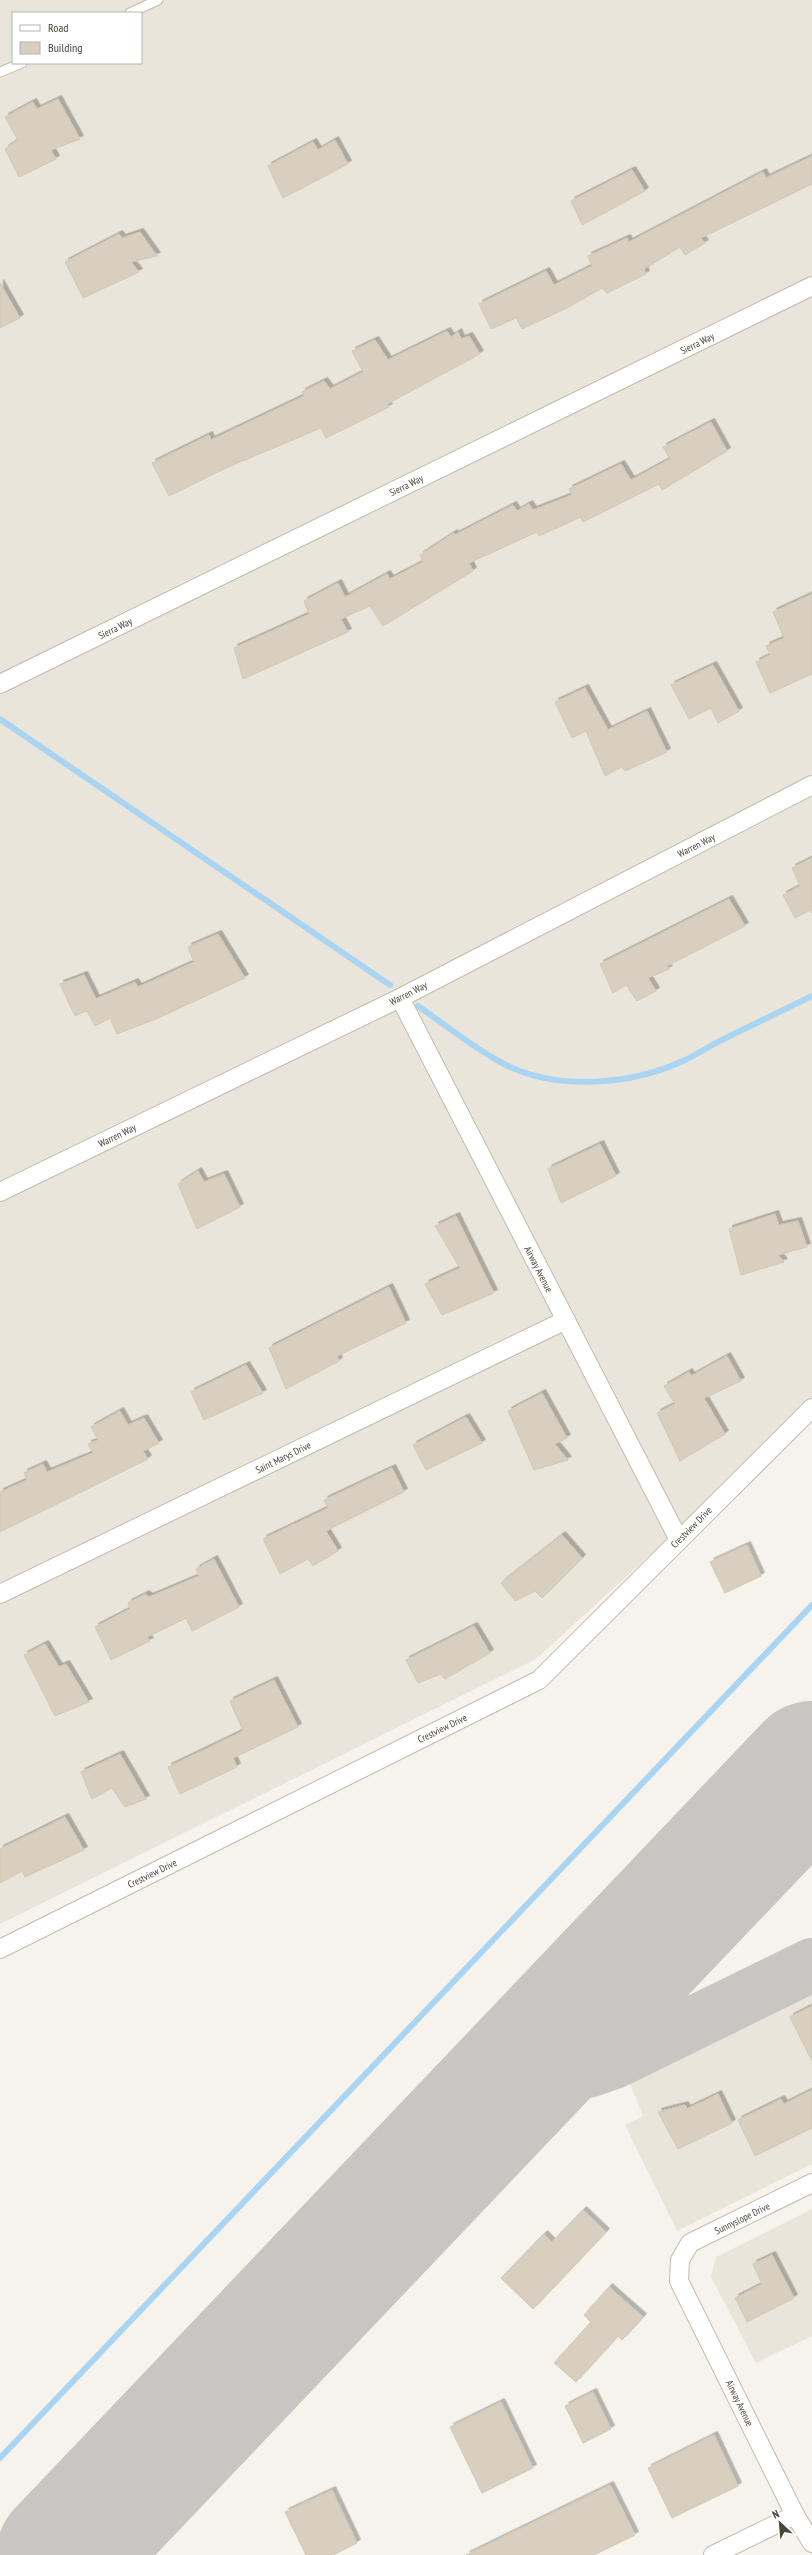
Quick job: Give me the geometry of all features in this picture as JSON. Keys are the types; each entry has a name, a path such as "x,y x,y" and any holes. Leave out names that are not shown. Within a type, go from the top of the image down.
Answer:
{"street":[{"name":"Sierra Way","path":"0,684 812,286"},
{"name":"Warren Way","path":"0,1192 400,998 812,785"},
{"name":"Airway Avenue","path":"400,998 678,1540"},
{"name":"Saint Marys Drive","path":"0,1594 566,1320"},
{"name":"Crestview Drive","path":"0,1949 538,1680 812,1408"},
{"name":"Sunnyslope Drive","path":"680,2260 690,2243 812,2183"},
{"name":"Airway Avenue","path":"680,2260 679,2281 796,2515 812,2542"},
{"path":"713,2555 796,2515"}],"lane":[{"path":"132,12 158,0"},
{"path":"0,72 20,64"}],"shaded area":[{"path":"0,0 812,0 812,1407 536,1659 0,1924"},
{"path":"812,1977 812,2164 677,2231 625,2125 643,2116 623,2067"},
{"path":"812,2209 812,2336 756,2363 711,2277 716,2257"}],"building":[{"path":"58,99 80,139 51,150 56,159 19,177 5,149 18,140 5,117 33,102 37,109"},
{"path":"335,140 348,164 283,198 268,166 313,142 318,150"},
{"path":"812,156 812,184 701,238 705,243 685,255 680,247 644,269 646,274 607,293 602,288 567,308 522,329 516,318 491,329 479,304 546,271 554,285 592,266 588,256 627,238 629,242 763,172 766,178"},
{"path":"632,170 645,191 582,225 571,201"},
{"path":"140,232 157,256 131,262 139,272 83,298 65,262 119,234 122,238"},
{"path":"0,283 20,318 0,328"},
{"path":"447,331 451,337 458,332 461,339 469,336 480,354 387,404 389,407 326,438 321,428 226,468 169,496 152,463 209,435 211,440 304,396 302,392 324,381 330,389 363,372 352,351 375,340 388,360"},
{"path":"711,422 727,451 662,490 659,484 583,522 581,517 539,536 537,532 469,563 473,571 383,626 370,606 341,619 348,632 243,679 234,648 309,614 304,601 338,583 345,597 387,574 390,579 423,562 420,555 454,533 455,535 513,505 517,511 529,504 533,510 572,495 569,489 621,464 631,480 670,459 663,447"},
{"path":"812,594 812,674 770,693 756,662 770,655 766,646 784,638 773,612"},
{"path":"713,665 739,711 718,723 711,708 689,719 671,685"},
{"path":"585,688 608,730 647,711 667,752 625,771 622,767 605,776 586,731 572,738 555,702"},
{"path":"812,858 812,913 811,910 795,918 783,895 800,886 792,868"},
{"path":"729,899 745,926 667,966 669,969 648,978 656,991 637,1001 626,985 613,993 600,964"},
{"path":"218,934 245,978 156,1019 117,1034 110,1018 95,1026 87,1011 75,1016 60,984 84,975 96,999 135,982 138,987 194,962 188,947"},
{"path":"600,1144 616,1176 561,1203 548,1169"},
{"path":"198,1171 204,1182 224,1174 240,1207 197,1229 178,1184"},
{"path":"775,1214 779,1225 798,1221 807,1247 778,1255 784,1262 741,1275 729,1229"},
{"path":"456,1216 494,1293 442,1315 425,1284 460,1268 435,1226"},
{"path":"389,1287 406,1323 337,1356 339,1361 286,1389 269,1348"},
{"path":"727,1356 741,1381 704,1398 725,1434 680,1461 657,1413 675,1404 664,1386 689,1372 691,1376"},
{"path":"246,1365 263,1393 204,1420 191,1392"},
{"path":"542,1393 567,1438 555,1444 568,1460 534,1470 508,1411"},
{"path":"120,1411 128,1425 144,1418 159,1443 143,1451 148,1459 0,1532 0,1492 27,1480 24,1473 43,1464 47,1472 93,1453 88,1444 98,1440 91,1427"},
{"path":"466,1417 482,1443 426,1470 413,1445"},
{"path":"392,1468 404,1492 326,1531 338,1551 313,1566 308,1559 280,1574 263,1539 328,1508 324,1500"},
{"path":"562,1535 582,1558 542,1598 535,1591 515,1601 501,1583"},
{"path":"747,1545 761,1576 725,1593 710,1562"},
{"path":"214,1559 239,1607 192,1631 186,1618 147,1637 150,1641 111,1660 95,1627 130,1609 128,1603 146,1594 149,1597 199,1576 196,1569"},
{"path":"474,1626 490,1653 445,1679 441,1674 418,1683 406,1660"},
{"path":"45,1644 59,1667 66,1664 89,1702 55,1716 24,1655"},
{"path":"274,1680 298,1727 233,1758 237,1767 180,1794 168,1767 243,1731 230,1701"},
{"path":"120,1754 146,1799 125,1807 112,1788 92,1799 81,1772"},
{"path":"65,1817 84,1850 25,1877 22,1871 0,1883 0,1849"},
{"path":"812,2006 812,2061 790,2017"},
{"path":"812,2090 812,2128 755,2156 738,2120 781,2099 784,2104"},
{"path":"718,2094 732,2123 678,2149 658,2112 685,2105 687,2109"},
{"path":"583,2210 606,2232 533,2309 501,2278 544,2234 552,2242"},
{"path":"772,2255 794,2298 747,2322 735,2298 762,2284 753,2264"},
{"path":"609,2287 643,2317 622,2340 618,2336 576,2382 554,2363 591,2322 584,2315"},
{"path":"593,2392 611,2429 583,2443 565,2406"},
{"path":"501,2402 533,2468 482,2493 450,2427"},
{"path":"714,2435 738,2486 672,2518 648,2468"},
{"path":"610,2485 635,2535 594,2555 466,2555"},
{"path":"332,2490 357,2543 333,2555 306,2555 285,2512"}],"waterway":[{"path":"0,719 390,985"},
{"path":"418,1006 472,1045 506,1065 549,1079 596,1082 642,1075 690,1058 717,1042 812,996"},
{"path":"0,2458 812,1605"}],"taxiway":[{"path":"543,2052 566,2071 588,2071 614,2062 812,1965"}],"runway":[{"path":"63,2555 812,1768"}]}
